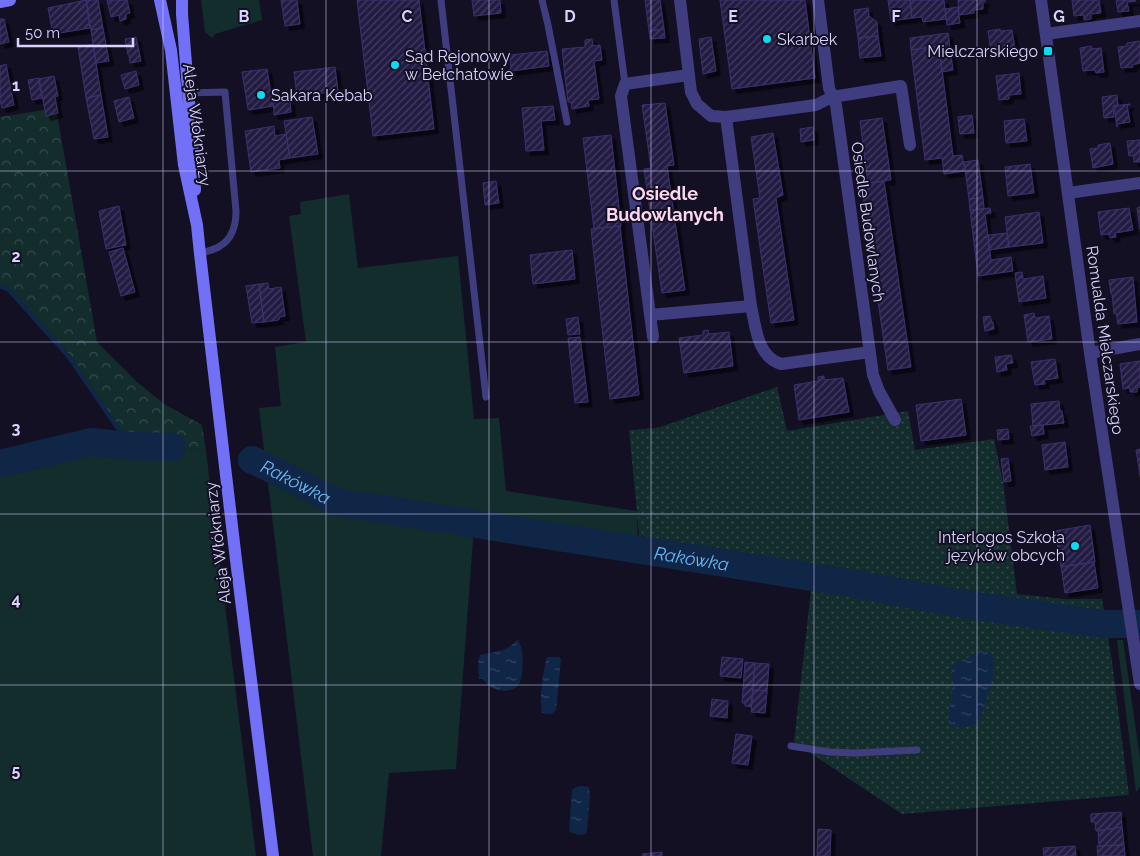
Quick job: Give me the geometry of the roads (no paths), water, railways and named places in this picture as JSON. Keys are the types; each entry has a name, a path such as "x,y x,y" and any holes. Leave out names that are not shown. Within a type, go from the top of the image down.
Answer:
{"main road":[{"path":"0,2 10,0"},
{"name":"Aleja Włókniarzy","path":"160,0 182,93"},
{"name":"Aleja Włókniarzy","path":"182,0 184,165 197,225 273,856"}],"street":[{"path":"680,0 691,92 697,104 712,116 726,117 816,105 832,97 901,86 910,145"},
{"name":"Osiedle Budowlanych","path":"818,0 829,88 836,105 873,375 894,420"},
{"name":"Romualda Mielczarskiego","path":"1041,0 1090,353 1140,684"},
{"path":"1046,34 1140,21"},
{"path":"654,337 621,96 626,84 689,75"},
{"path":"726,117 751,306 759,344 768,357 781,364 870,352"},
{"path":"1068,192 1140,184"},
{"path":"650,315 751,306"},
{"path":"1090,353 1140,344"}],"lane":[{"path":"441,0 486,397"},
{"path":"542,0 567,122"},
{"path":"614,0 626,84"},
{"path":"182,93 225,92 236,221 234,229 225,243 200,254"},
{"path":"791,746 830,752 854,753 917,750"}],"water":[{"path":"518,639 522,650 523,662 521,679 518,686 505,691 491,687 483,679 479,679 478,663 480,655 505,649"},
{"path":"980,651 986,651 992,655 994,665 982,713 975,725 964,727 950,726 948,721 953,685 953,665"},
{"path":"547,657 559,657 561,659 556,710 552,714 542,713 541,707 542,685"},
{"path":"581,786 589,787 590,796 586,834 579,835 569,830 572,790"}],"waterway":[{"name":"Rakówka","path":"0,286 9,290 69,357 130,446"},
{"name":"Rakówka","path":"0,464 91,442 130,446 172,447"},
{"name":"Rakówka","path":"252,460 336,502 850,583 957,603 1101,624 1140,624"}],"place":[{"name":"Skarbek","path":"767,39"},
{"name":"Mielczarskiego","path":"1048,51"},
{"name":"Sąd Rejonowy w Bełchatowie","path":"395,65"},
{"name":"Sakara Kebab","path":"261,95"},
{"name":"Interlogos Szkoła języków obcych","path":"1075,546"}],"district":[{"name":"Osiedle Budowlanych","path":"665,203"}]}
